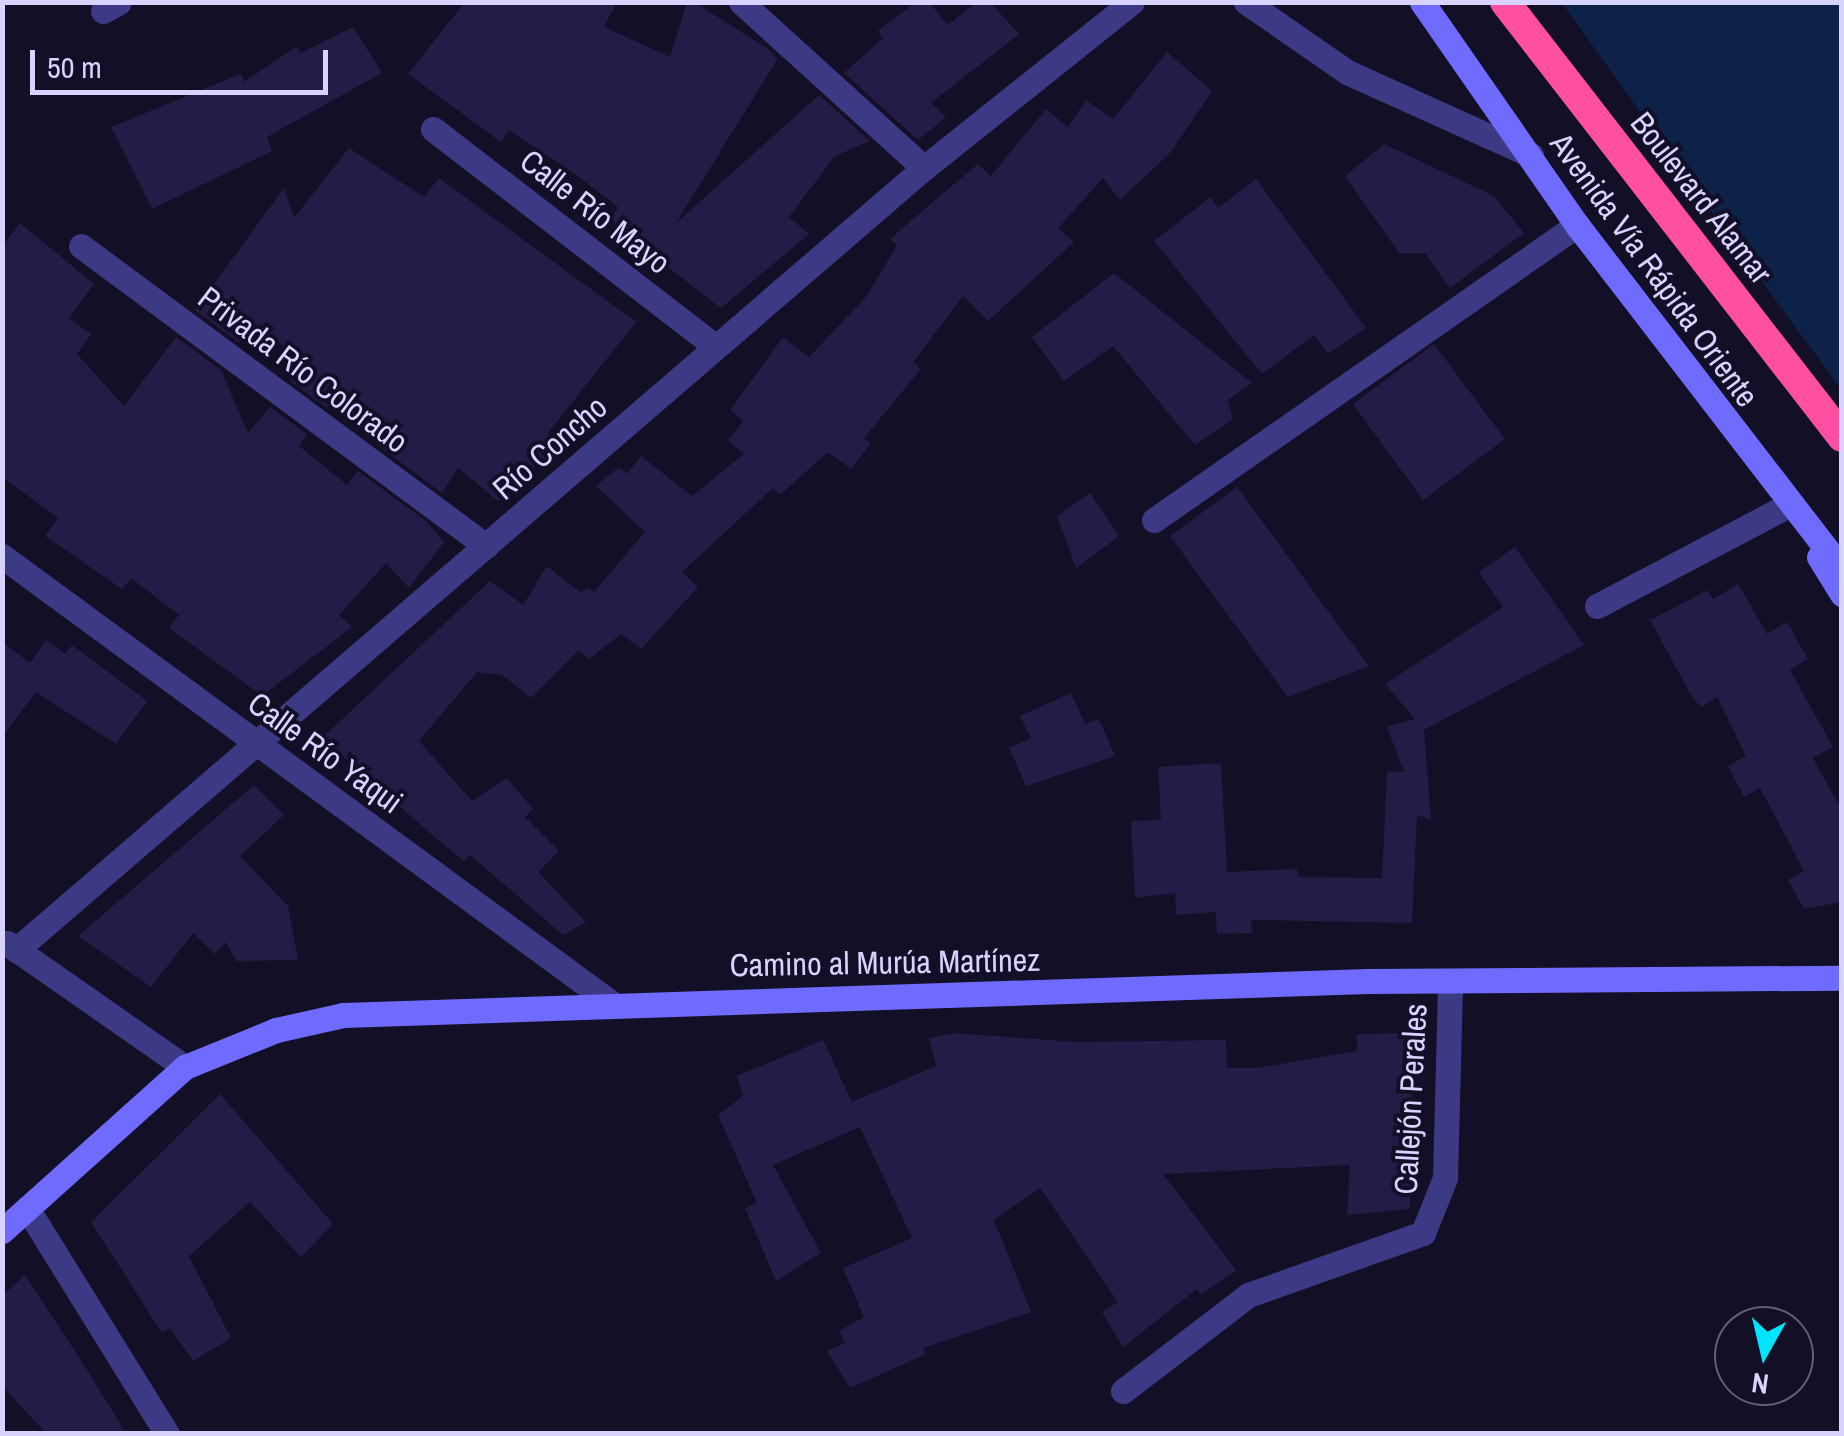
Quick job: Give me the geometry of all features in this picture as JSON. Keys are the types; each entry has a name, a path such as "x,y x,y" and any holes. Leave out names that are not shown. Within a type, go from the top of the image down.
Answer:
{"highway":[{"name":"Boulevard Alamar","path":"1506,2 1842,436"}],"street":[{"path":"742,2 924,168"},
{"name":"Río Concho","path":"9,945 486,546 924,168 1132,2"},
{"path":"1246,2 1346,72 1532,156"},
{"name":"Avenida Vía Rápida Oriente","path":"1422,2 1577,225 1787,506 1842,569"},
{"name":"Calle Río Mayo","path":"434,129 716,347"},
{"path":"1154,520 1577,225"},
{"name":"Privada Río Colorado","path":"81,246 486,546"},
{"path":"1597,606 1787,506 1842,594"},
{"name":"Calle Río Yaqui","path":"2,556 610,1002"},
{"path":"9,945 185,1067"},
{"name":"Camino al Murúa Martínez","path":"2,1231 185,1067 276,1030 343,1015 610,1002 1450,982 1842,978"},
{"name":"Callejón Perales","path":"1123,1391 1248,1294 1423,1233 1446,1178 1450,982"},
{"path":"28,1208 166,1434"}],"water":[{"path":"1562,3 1841,3 1841,389 1765,286"}],"building":[{"path":"465,2 617,2 604,27 670,57 687,2 694,2 768,49 777,60 676,223 819,95 870,141 835,156 789,217 809,234 721,308 625,234 611,219 618,207 575,174 509,130 501,142 408,74"},
{"path":"916,2 929,2 948,25 977,2 990,2 1019,34 931,103 946,117 918,140 844,73 883,38 878,31"},
{"path":"353,27 382,73 267,137 272,151 152,209 111,127 241,74 244,82 296,47 301,53"},
{"path":"1167,52 1212,91 1170,153 1120,200 1103,178 1058,228 1074,242 988,321 963,296 913,362 921,369 864,438 871,443 851,469 828,452 780,495 773,488 682,572 698,587 641,649 621,634 589,659 578,651 531,698 502,675 477,672 419,741 472,801 507,778 533,809 525,817 559,851 538,872 586,922 563,935 470,855 464,861 438,840 322,738 490,581 523,605 547,566 581,593 587,587 594,592 645,532 596,486 619,467 627,474 641,456 692,496 744,454 728,440 743,421 730,410 783,337 809,357 866,297 897,245 890,239 941,195 978,164 991,176 1046,109 1068,127 1086,100 1113,119"},
{"path":"1384,144 1494,196 1524,233 1450,288 1425,253 1399,253 1345,176"},
{"path":"349,148 424,197 439,178 636,322 548,433 556,441 548,455 498,501 458,468 442,493 377,445 389,430 337,394 327,408 289,380 302,360 254,324 239,343 195,310 284,188 294,218"},
{"path":"1256,179 1366,328 1328,354 1314,335 1262,374 1154,241 1211,197 1218,208"},
{"path":"20,223 94,284 69,318 91,334 77,354 124,406 176,337 221,370 248,433 270,407 307,434 299,446 347,485 358,471 426,521 444,542 409,588 386,563 339,615 352,627 262,696 169,628 179,615 131,578 122,589 45,536 58,518 2,477 2,247"},
{"path":"1114,273 1252,383 1228,400 1233,419 1195,445 1113,346 1064,381 1032,337"},
{"path":"1434,344 1505,439 1423,500 1353,404"},
{"path":"1237,487 1369,666 1288,697 1170,536"},
{"path":"1090,493 1119,536 1076,568 1057,516"},
{"path":"1515,547 1584,645 1424,730 1431,820 1417,815 1412,923 1251,920 1252,933 1217,934 1216,912 1176,915 1175,893 1135,898 1131,821 1161,820 1158,767 1221,763 1227,872 1297,869 1298,877 1382,878 1387,771 1404,772 1387,727 1415,719 1385,684 1503,607 1479,572"},
{"path":"1738,584 1767,634 1787,622 1808,659 1790,670 1833,747 1813,758 1842,811 1842,902 1804,909 1788,880 1804,871 1760,788 1744,797 1728,766 1746,756 1717,697 1701,707 1692,697 1650,620 1708,590 1713,599"},
{"path":"46,640 65,654 72,645 147,701 116,744 36,692 2,737 2,642 30,663"},
{"path":"1071,693 1085,724 1099,719 1115,756 1026,786 1009,748 1031,738 1020,716"},
{"path":"254,785 284,815 240,856 288,906 298,960 236,961 226,942 215,954 193,933 151,987 78,936"},
{"path":"955,1033 1075,1042 1226,1040 1227,1068 1256,1068 1357,1051 1357,1034 1414,1033 1410,1209 1347,1215 1350,1165 1163,1174 1236,1270 1201,1295 1197,1289 1123,1347 1102,1312 1118,1302 1040,1188 994,1220 1031,1312 923,1348 926,1354 850,1388 827,1351 845,1343 839,1331 864,1317 843,1268 912,1238 860,1127 773,1165 821,1253 776,1281 745,1208 757,1203 718,1115 743,1096 737,1076 823,1040 852,1102 936,1066 929,1038"},
{"path":"220,1094 333,1224 301,1257 250,1202 189,1256 231,1338 193,1361 170,1328 162,1333 91,1222"},
{"path":"25,1275 126,1434 47,1434 2,1386 2,1296"}]}
